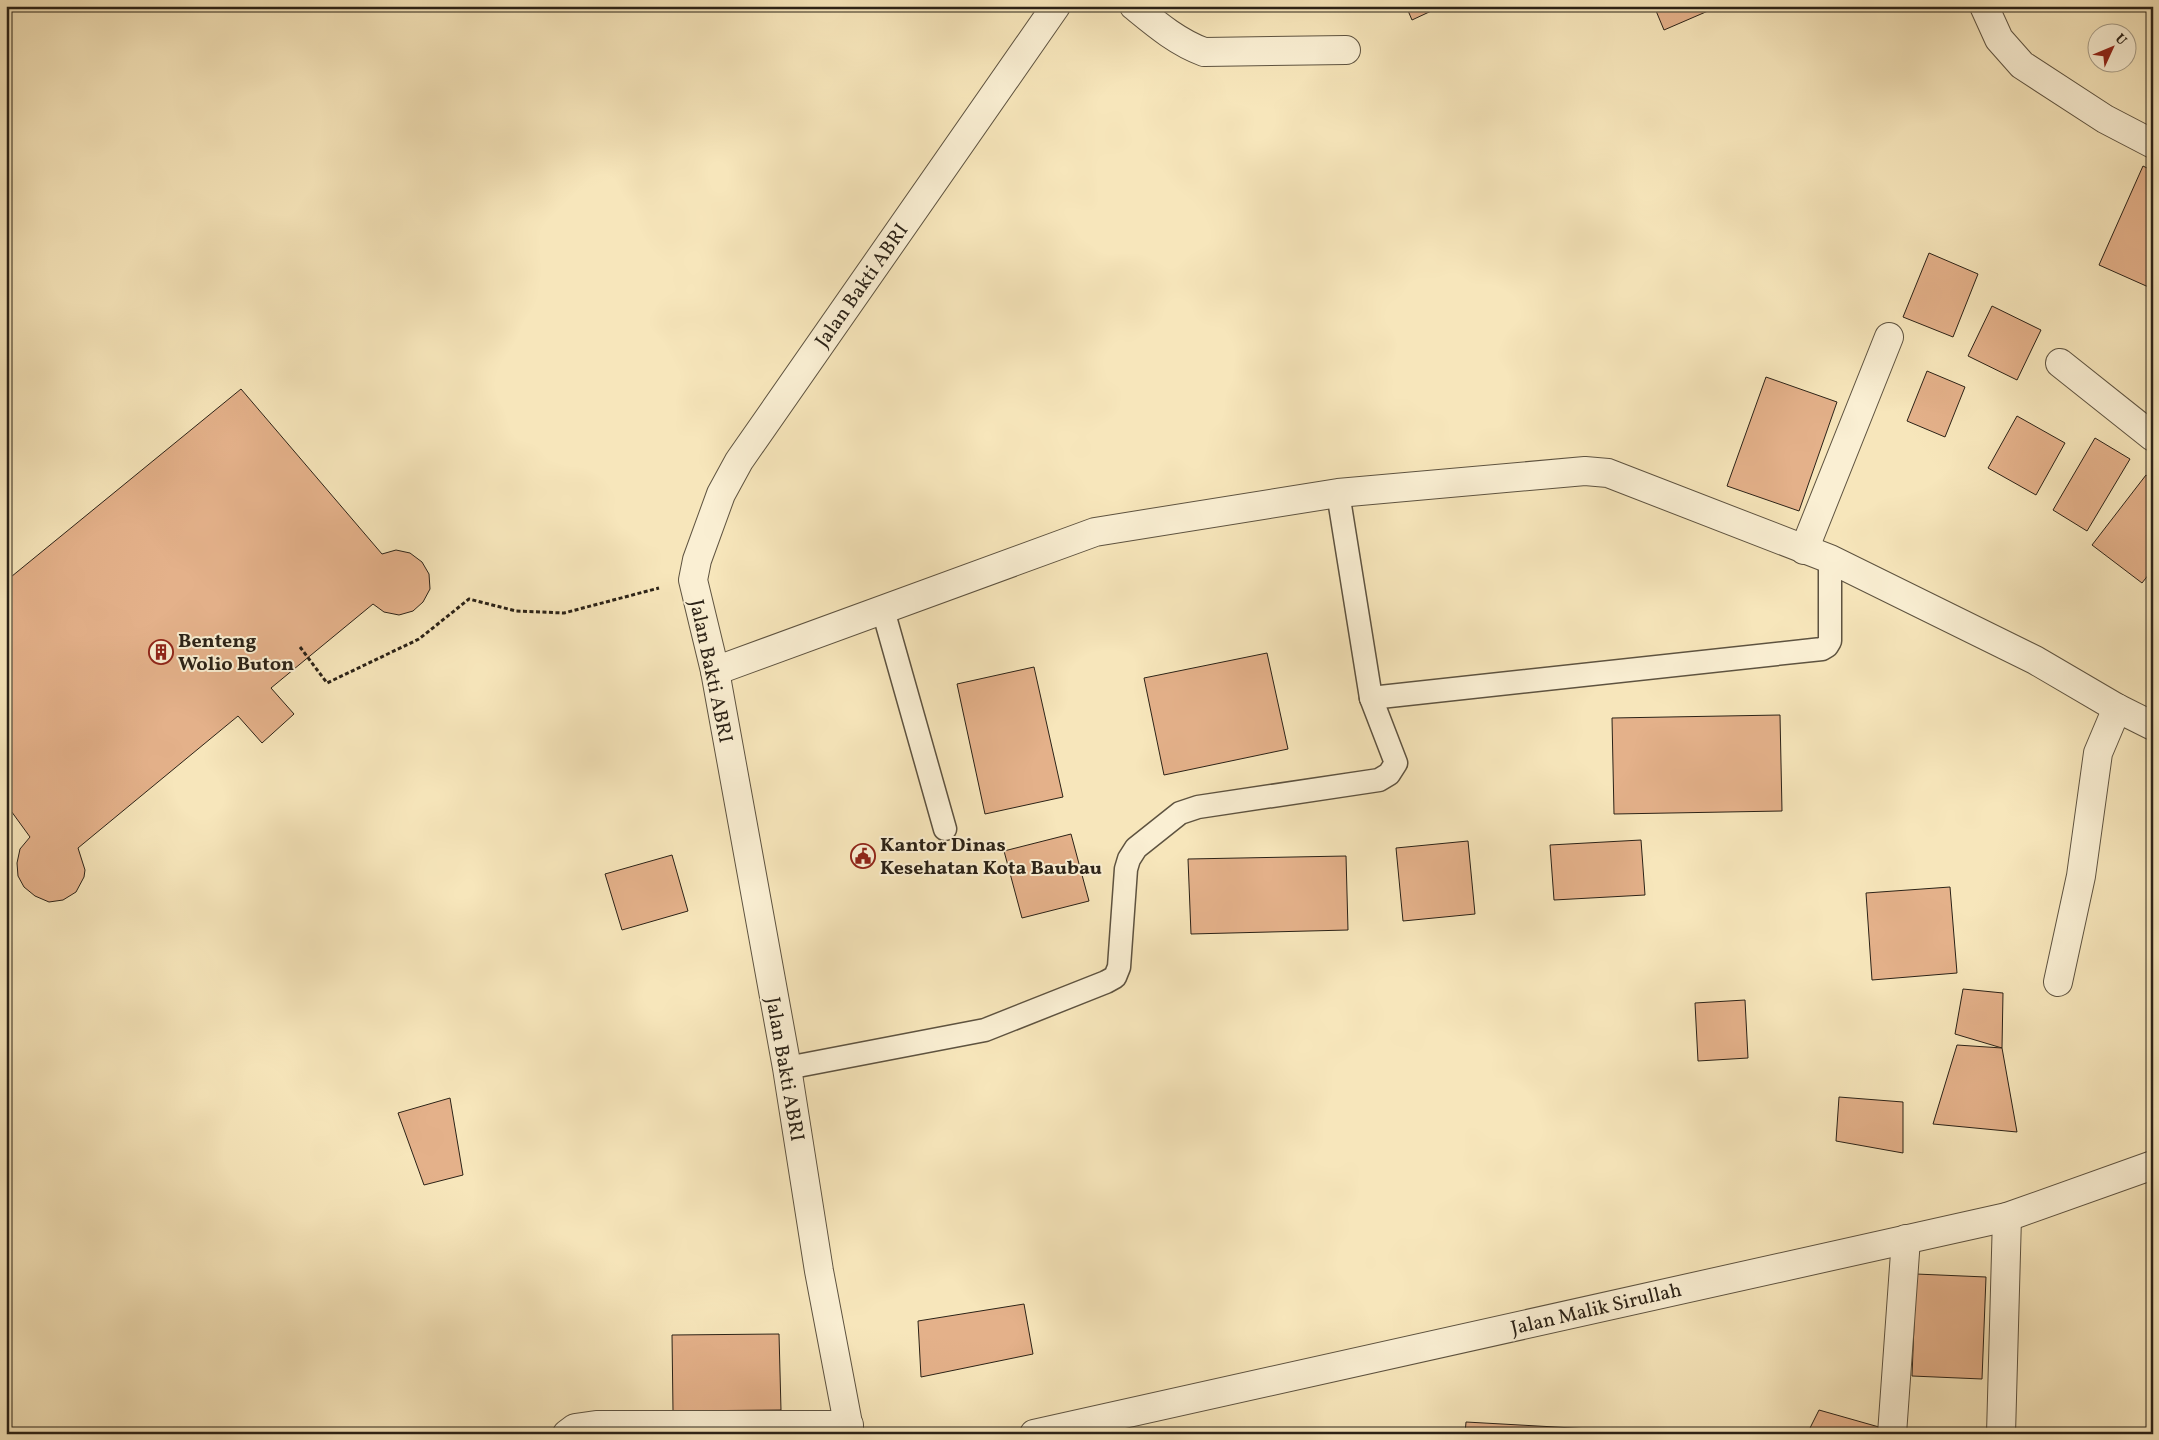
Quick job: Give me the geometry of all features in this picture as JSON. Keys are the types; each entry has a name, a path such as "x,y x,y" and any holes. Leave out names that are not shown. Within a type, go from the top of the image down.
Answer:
{"street":[{"name":"Jalan Bakti ABRI","path":"850,1430 819,1272 787,1068 715,671 693,580 697,560 718,503 739,461 1056,6"},
{"path":"1134,6 1167,33 1187,46 1204,52 1346,50"},
{"path":"1984,6 1999,39 2022,65 2106,119 2153,144"},
{"path":"1804,550 1889,337"},
{"path":"2060,363 2153,437"},
{"path":"715,671 1095,532 1338,493 1586,471 1608,473 1830,559 2035,660 2117,708 2153,726"},
{"path":"2058,982 2081,876 2098,753 2117,708"},
{"name":"Jalan Malik Sirullah","path":"1034,1434 2007,1217 2153,1165"},
{"path":"2000,1434 2007,1217"},
{"path":"1892,1434 1906,1239"},
{"path":"567,1434 575,1428 596,1425 850,1430"}],"lane":[{"path":"787,1068 985,1030 1111,980 1119,967 1126,869 1129,859 1136,848 1180,812 1198,807 1380,780 1389,774 1396,762 1371,698 1338,493"},
{"path":"1371,698 1822,649 1830,641 1830,559"},
{"path":"883,610 945,829"}],"path":[{"path":"300,647 327,683 418,639 469,600 516,611 564,613 693,580"}],"building":[{"path":"1406,6 1442,6 1412,20"},
{"path":"1654,6 1706,6 1708,11 1664,30"},
{"path":"2143,166 2153,171 2153,289 2099,265"},
{"path":"1929,253 1978,274 1953,337 1903,317"},
{"path":"1992,306 2041,330 2017,380 1968,356"},
{"path":"1927,371 1965,387 1945,437 1907,421"},
{"path":"1766,377 1837,402 1799,511 1727,486"},
{"name":"Benteng Wolio Buton","path":"241,389 382,554 396,550 410,553 422,562 429,574 430,589 423,602 413,611 399,615 384,612 373,604 271,688 294,714 262,743 238,716 78,848 85,870 84,877 76,892 63,900 49,902 35,896 24,887 18,876 17,863 20,849 30,837 6,804 6,581"},
{"path":"2017,416 2065,443 2036,495 1988,468"},
{"path":"2095,438 2130,459 2087,531 2053,510"},
{"path":"2146,475 2153,480 2153,569 2142,583 2092,545"},
{"path":"1267,653 1288,749 1164,775 1144,678"},
{"path":"1034,667 1063,797 985,814 957,684"},
{"path":"1780,715 1782,811 1614,814 1612,718"},
{"path":"1071,834 1089,901 1022,918 1004,851"},
{"path":"1641,840 1645,895 1554,900 1550,845"},
{"path":"1468,841 1475,914 1403,921 1396,848"},
{"path":"672,855 688,911 622,930 605,874"},
{"path":"1346,856 1348,930 1191,934 1188,859"},
{"path":"1950,887 1957,973 1872,980 1866,893"},
{"path":"1963,989 2003,993 2002,1048 1955,1034"},
{"path":"1745,1000 1748,1058 1698,1061 1695,1003"},
{"path":"1957,1045 2002,1048 2017,1132 1933,1124"},
{"path":"1839,1097 1903,1102 1903,1153 1836,1141"},
{"path":"450,1098 463,1175 424,1185 398,1113"},
{"path":"1916,1274 1986,1277 1982,1379 1912,1376"},
{"path":"1024,1304 1033,1354 921,1377 918,1321"},
{"path":"779,1334 781,1410 673,1411 672,1335"},
{"path":"1819,1410 1886,1429 1884,1434 1807,1434"},
{"path":"1466,1422 1591,1429 1591,1434 1465,1434"}],"place":[{"name":"Benteng Wolio Buton","path":"161,652"},
{"name":"Kantor Dinas Kesehatan Kota Baubau","path":"863,856"}]}
